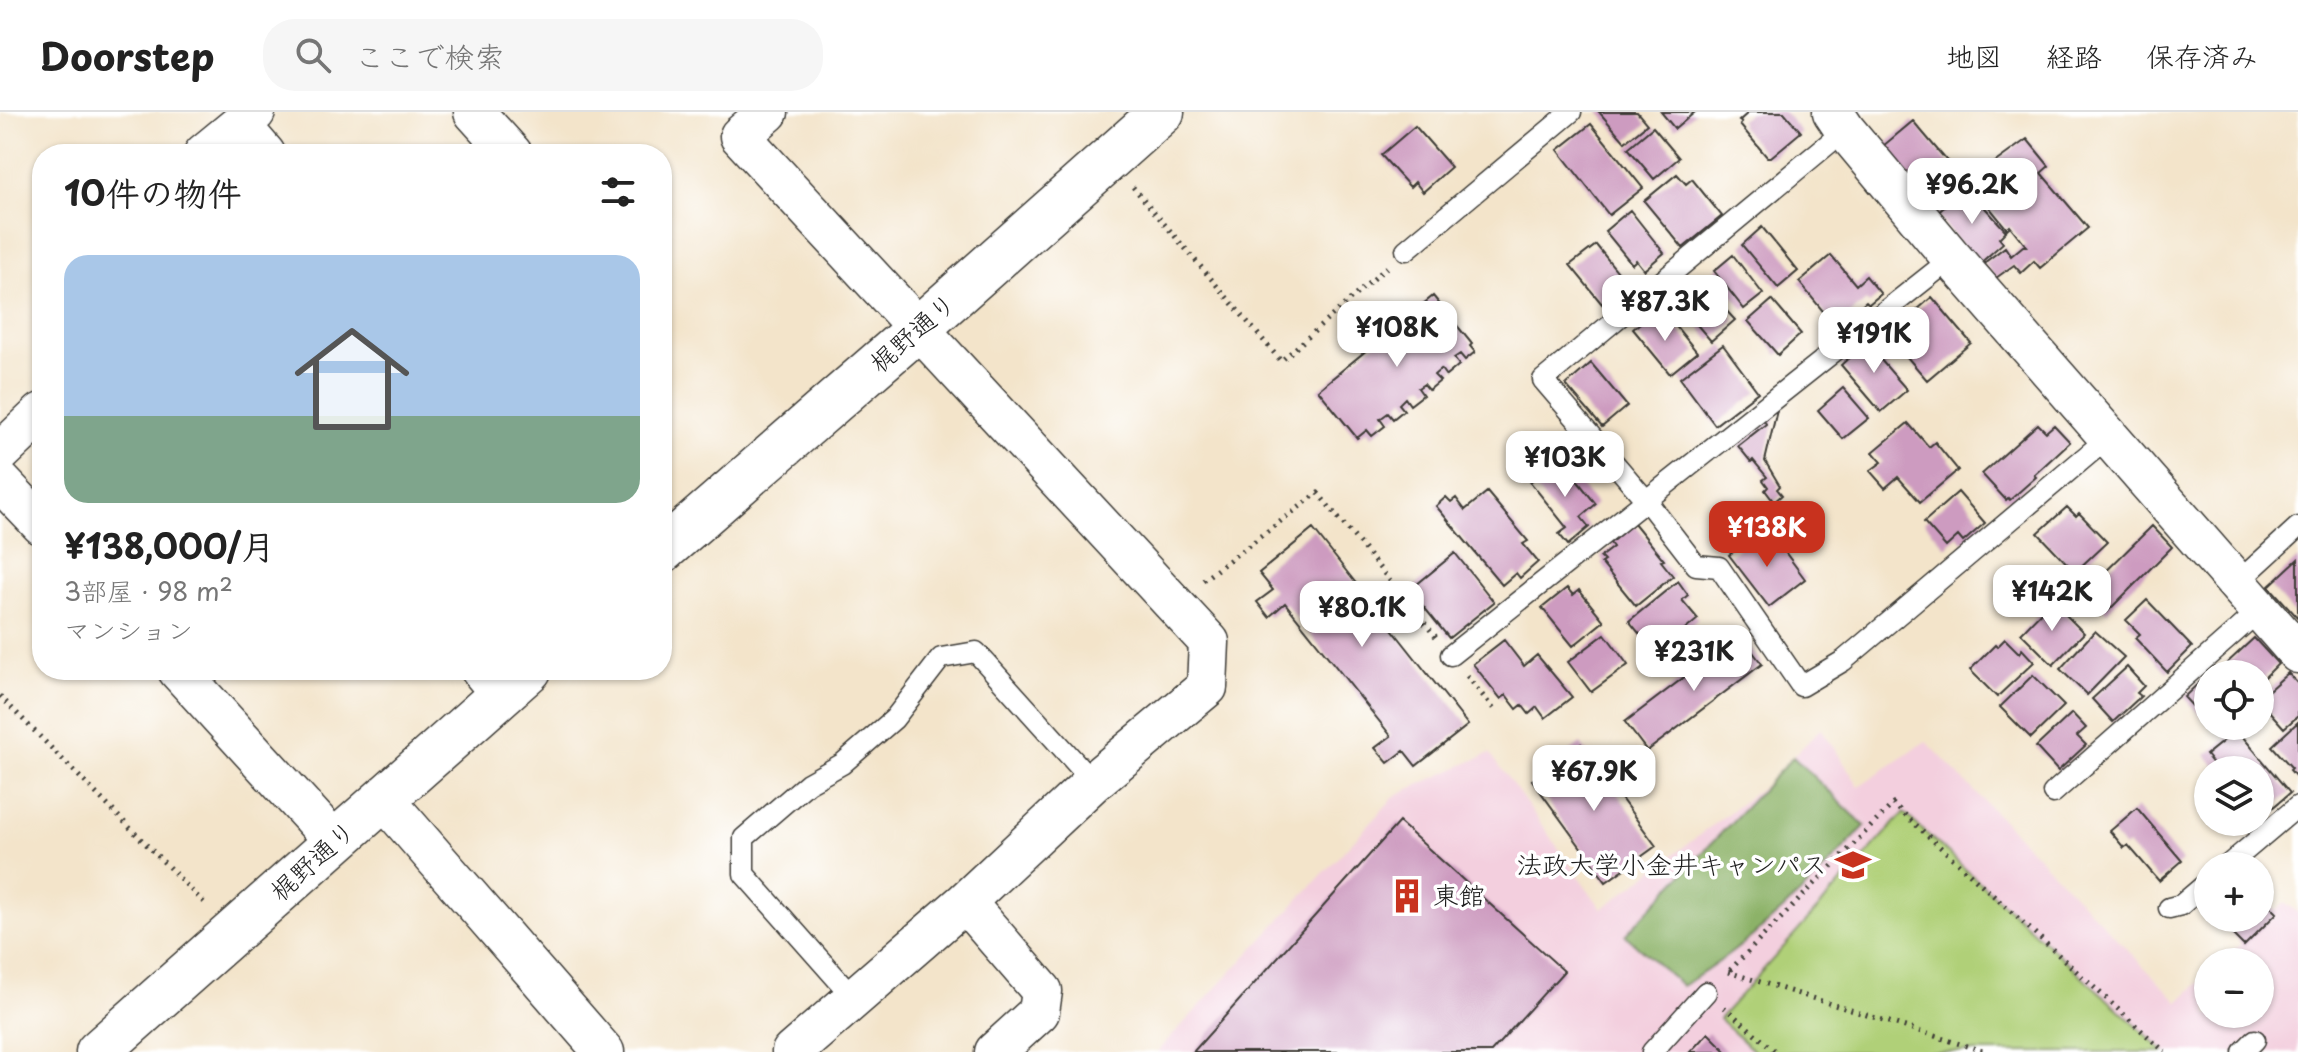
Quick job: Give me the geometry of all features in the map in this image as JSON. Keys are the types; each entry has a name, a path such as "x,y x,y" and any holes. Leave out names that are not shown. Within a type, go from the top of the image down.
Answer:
{"street":[{"path":"474,112 503,144"},
{"path":"768,112 740,136 1209,642 1207,687 1093,782 965,902 794,1051"},
{"name":"梶野通り","path":"672,542 1162,112"},
{"path":"1840,118 1952,258 2298,653"},
{"path":"225,144 254,130"},
{"path":"0,453 32,423"},
{"path":"0,481 32,515"},
{"path":"191,680 335,842"},
{"name":"梶野通り","path":"98,1052 383,798 502,680"},
{"path":"383,798 604,1052"},
{"path":"965,902 1042,991 1039,1012 995,1052"}],"lane":[{"path":"1406,250 1571,112"},
{"path":"1840,118 1543,380 1645,499 1696,565 1719,567 1801,686 1843,661 2109,437"},
{"path":"1451,655 1952,258"},
{"path":"2053,793 2248,597 2298,527"},
{"path":"853,997 744,874 744,838 808,783 842,764 894,719 941,658 976,652 1093,782"},
{"path":"2244,852 2298,806"},
{"path":"2169,908 2181,905 2194,894"},
{"path":"1652,1052 1706,992"}],"path":[{"path":"1109,160 1281,361 1406,250"},
{"path":"1173,603 1318,493 1496,712"},
{"path":"0,696 234,933"},
{"path":"1776,1052 1706,992 1893,804 2165,1052"},
{"path":"1730,970 1986,1052"}],"shaded area":[{"name":"法政大学小金井キャンパス","path":"1821,728 1859,786 1926,741 2178,1002 2194,987 2194,1028 2274,1028 2274,948 2236,948 2253,932 2274,932 2274,912 2285,902 2298,913 2298,1052 1157,1052 1396,795 1490,753 1602,909 1769,782"}],"green space":[{"path":"1793,757 1865,826 1780,913 1733,952 1682,986 1625,935"},
{"path":"1904,813 2165,1052 1755,1052 1719,1019"}],"building":[{"path":"1599,112 1637,112 1647,124 1625,142"},
{"path":"1661,112 1695,112 1675,129"},
{"path":"1749,112 1784,112 1801,132 1767,157 1740,125 1742,123 1739,121"},
{"path":"1913,121 1952,167 1922,192 1883,146"},
{"path":"1591,124 1643,188 1609,215 1558,150"},
{"path":"1415,126 1451,167 1423,192 1415,182 1410,187 1381,155"},
{"path":"1653,127 1679,158 1654,179 1628,148"},
{"path":"2027,139 2049,166 2041,173 2088,228 2040,268 2034,261 2021,273 2014,265 1996,278 1984,263 2005,247 2011,256 2026,246 2010,226 2007,229 1972,186 1990,171 1987,168"},
{"path":"1677,174 1686,184 1692,179 1722,216 1683,248 1644,201"},
{"path":"1967,188 2006,231 1999,238 2003,243 1978,265 1936,214"},
{"path":"1630,210 1664,253 1644,270 1636,260 1632,264 1605,231"},
{"path":"1762,227 1798,271 1778,288 1742,245"},
{"path":"1596,245 1627,283 1602,304 1570,265"},
{"path":"1733,255 1763,294 1744,309 1714,271"},
{"path":"1831,255 1856,285 1866,276 1881,294 1869,304 1866,301 1836,327 1799,282"},
{"path":"1690,280 1706,298 1711,294 1735,320 1711,341 1672,296"},
{"path":"1433,296 1475,352 1465,360 1460,354 1454,358 1459,365 1446,376 1441,369 1434,375 1440,381 1429,390 1424,384 1418,388 1423,395 1410,405 1405,398 1399,404 1404,410 1393,419 1388,413 1380,419 1385,426 1372,436 1367,430 1357,438 1318,390"},
{"path":"1932,297 1971,343 1927,380 1888,335"},
{"path":"1772,300 1801,334 1778,355 1748,321"},
{"path":"1653,312 1668,329 1674,324 1697,352 1670,374 1633,329"},
{"path":"1873,336 1888,352 1880,359 1907,390 1881,412 1841,365"},
{"path":"1723,345 1758,392 1715,425 1680,378"},
{"path":"1591,363 1627,406 1602,427 1566,385"},
{"path":"1843,388 1869,418 1843,439 1818,410"},
{"path":"1777,410 1765,461 1782,495 1774,502 1765,490 1768,487 1763,480 1767,477 1738,446 1766,424 1764,420"},
{"path":"1908,423 1929,447 1935,442 1958,470 1920,502 1898,477 1885,488 1870,471 1882,462 1873,452"},
{"path":"2038,424 2046,432 2054,425 2070,442 2034,475 2036,477 2010,500 2006,500 1982,474"},
{"path":"1559,458 1596,504 1581,517 1589,527 1568,545 1559,534 1567,528 1530,482"},
{"path":"1487,492 1528,541 1523,544 1538,562 1520,578 1516,573 1502,585 1436,506 1446,497 1451,502 1456,498 1465,510"},
{"path":"1958,492 1985,523 1963,542 1958,536 1946,547 1924,522"},
{"path":"2067,507 2076,516 2079,513 2107,542 2075,572 2038,533"},
{"path":"1634,523 1673,576 1636,606 1601,563 1604,561 1600,557 1613,547 1610,543"},
{"path":"2152,526 2172,547 2107,612 2086,591"},
{"path":"1313,529 1468,725 1416,766 1404,751 1388,763 1375,748 1391,736 1285,603 1269,617 1257,602 1273,590 1259,573"},
{"path":"1757,534 1767,547 1776,540 1805,579 1769,607 1729,555"},
{"path":"1455,553 1494,602 1449,638 1410,590"},
{"path":"2298,559 2298,618 2269,586"},
{"path":"1678,581 1688,595 1682,600 1698,619 1656,654 1629,621"},
{"path":"1567,588 1573,595 1579,590 1604,621 1573,646 1542,608"},
{"path":"2147,600 2192,647 2167,672 2135,638 2140,634 2126,620"},
{"path":"2052,601 2084,633 2053,665 2021,633"},
{"path":"2095,631 2124,657 2087,695 2060,669"},
{"path":"1605,634 1628,665 1591,692 1568,662"},
{"path":"1740,635 1762,664 1647,751 1625,722"},
{"path":"2254,638 2278,664 2274,668 2274,660 2230,660"},
{"path":"2005,639 2019,653 2022,649 2034,662 1997,697 1970,670"},
{"path":"1504,640 1524,666 1537,655 1572,697 1545,718 1537,707 1529,714 1522,705 1517,709 1506,695 1501,699 1473,664"},
{"path":"2127,667 2144,686 2137,693 2141,696 2113,722 2092,699"},
{"path":"2288,673 2298,684 2298,716 2284,728 2274,717 2274,686"},
{"path":"2033,675 2064,706 2031,738 2000,707"},
{"path":"2194,687 2194,708 2184,697"},
{"path":"2072,713 2086,728 2077,736 2086,745 2058,771 2036,747"},
{"path":"2298,722 2298,779 2272,746"},
{"path":"2225,740 2245,740 2259,756 2207,756"},
{"path":"1581,744 1656,846 1606,882 1532,780"},
{"path":"2274,774 2290,793 2274,806"},
{"path":"2137,808 2182,861 2159,881 2128,845 2124,848 2110,831"},
{"name":"東館","path":"1399,822 1564,971 1491,1052 1193,1052"},
{"path":"2230,932 2258,932 2244,946"},
{"path":"1708,1033 1727,1052 1690,1052"}],"place":[{"name":"法政大学小金井キャンパス","path":"1853,865"},
{"name":"東館","path":"1407,896"}]}
